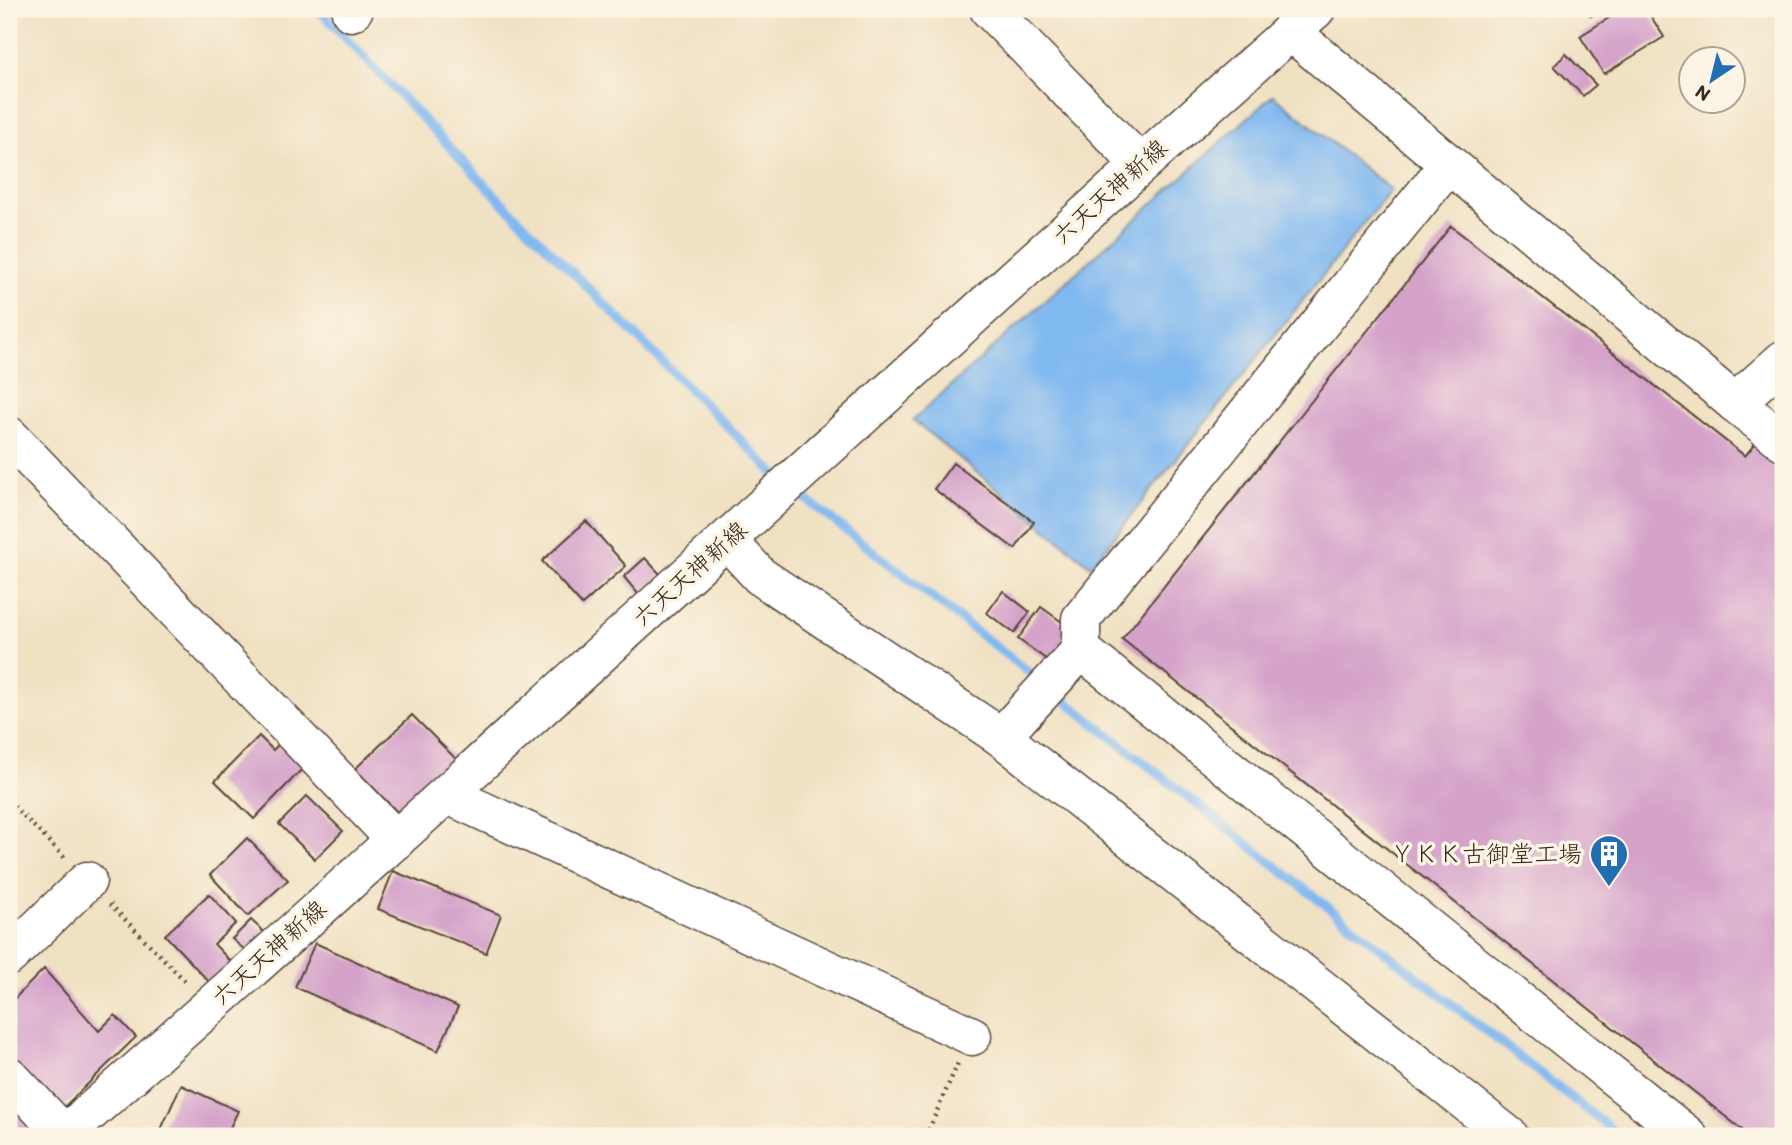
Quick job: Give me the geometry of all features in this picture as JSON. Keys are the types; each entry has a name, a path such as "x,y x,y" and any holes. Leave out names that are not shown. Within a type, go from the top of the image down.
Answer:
{"main road":[{"path":"989,9 1140,164"},
{"path":"1303,20 1449,164 1783,441"},
{"name":"六天天神新線","path":"64,1135 449,795 1140,164 1303,20"},
{"path":"1001,737 1081,650 1081,619 1449,164"},
{"path":"1735,403 1783,360"},
{"path":"9,436 396,840"},
{"path":"727,540 760,576 1001,737 1509,1136"},
{"path":"1081,650 1688,1136"},
{"path":"449,795 971,1036"},
{"path":"9,956 87,881"},
{"path":"9,1076 64,1135"}],"path":[{"path":"926,1136 971,1036"}],"water":[{"path":"1273,95 1391,190 1091,566 913,420"}],"building":[{"path":"1586,9 1601,9 1591,16"},
{"path":"1623,9 1646,9 1664,37 1604,74 1580,36"},
{"path":"1566,54 1596,85 1583,96 1554,66"},
{"name":"ＹＫＫ古御堂工場","path":"1451,226 1745,456 1783,410 1783,1136 1750,1136 1122,639"},
{"path":"953,463 1034,522 1015,549 934,489"},
{"path":"586,521 626,566 582,605 542,561"},
{"path":"645,558 661,575 639,595 624,577"},
{"path":"1003,591 1030,612 1014,633 987,613"},
{"path":"1041,607 1080,635 1057,667 1018,639"},
{"path":"412,715 460,763 403,818 355,769"},
{"path":"259,736 273,750 282,741 306,765 254,819 215,781"},
{"path":"307,796 343,831 315,859 279,824"},
{"path":"247,838 288,880 248,916 210,875"},
{"path":"393,871 501,915 486,953 378,909"},
{"path":"209,894 236,923 214,944 235,966 213,986 165,935"},
{"path":"251,920 265,933 246,951 232,939"},
{"path":"315,943 458,1007 438,1051 295,987"},
{"path":"44,969 99,1031 115,1015 136,1037 61,1110 9,1058 9,1004"},
{"path":"181,1085 238,1111 226,1136 158,1136"},
{"path":"9,1089 40,1122 26,1136 12,1136 9,1133"}],"waterway":[{"path":"318,9 500,200 780,479"},
{"path":"794,490 1040,681"},
{"path":"1054,692 1620,1136"}],"place":[{"name":"ＹＫＫ古御堂工場","path":"1609,888"}]}
